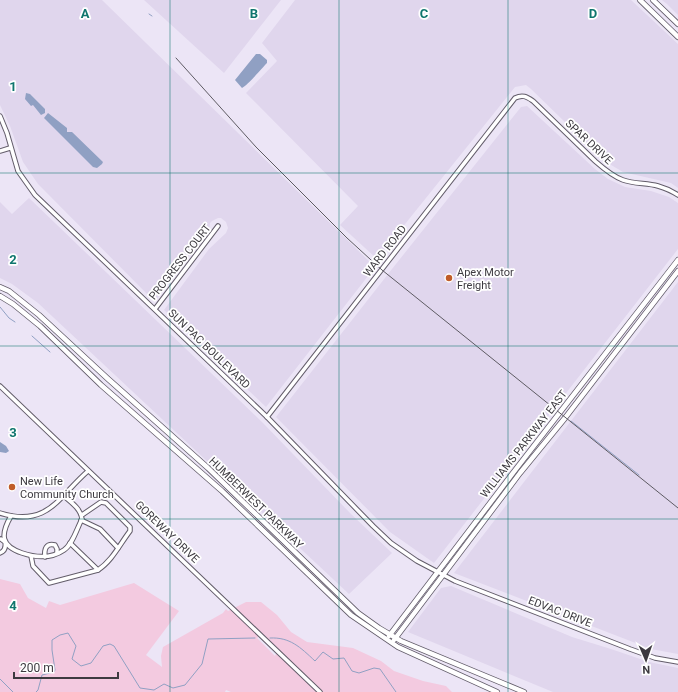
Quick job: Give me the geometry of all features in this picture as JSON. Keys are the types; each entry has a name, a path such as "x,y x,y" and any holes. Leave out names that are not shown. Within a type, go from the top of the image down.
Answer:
{"main road":[{"path":"640,0 678,36"},
{"path":"653,0 678,24"},
{"name":"WILLIAMS PARKWAY EAST","path":"386,640 678,260"},
{"name":"WILLIAMS PARKWAY EAST","path":"392,643 520,473 565,418 678,271"},
{"name":"HUMBERWEST PARKWAY","path":"0,287 9,291 39,315 106,378 208,468 347,603 368,621 395,638 414,647 432,653 524,692"},
{"name":"HUMBERWEST PARKWAY","path":"0,296 13,304 40,326 100,384 222,491 351,616 386,640 496,692"}],"street":[{"name":"SPAR DRIVE","path":"519,96 527,97 534,101 594,161 615,176 624,180 657,186 670,190 678,195"},
{"name":"WARD ROAD","path":"267,417 515,98 519,96"},
{"name":"SUN PAC BOULEVARD","path":"0,116 7,133 10,148 18,171 35,195 267,417 374,528 404,553 417,562 437,572"},
{"path":"0,151 10,148"},
{"name":"PROGRESS COURT","path":"155,309 218,226"},
{"name":"GOREWAY DRIVE","path":"0,386 320,692"},
{"path":"0,513 11,516 34,515 44,512 52,508 88,471"},
{"path":"64,496 78,509 82,515"},
{"path":"4,542 14,551 40,558 57,553 64,550 70,543 82,515 101,502 106,503 130,527 130,531 118,548 98,570 49,583 33,566 31,556"},
{"path":"0,552 4,550 4,531 11,516"},
{"path":"81,520 100,530 118,548"},
{"path":"70,543 98,570"},
{"path":"45,557 45,548 50,544 57,548 57,553"},
{"name":"EDVAC DRIVE","path":"437,572 455,582 630,650 655,658 678,662"}],"shaded area":[{"path":"0,0 102,0 375,267 266,407 164,310 209,249 226,233 228,228 226,222 221,218 218,218 210,223 209,230 156,300 153,300 38,184 23,162 10,126 0,105"},
{"path":"144,0 281,0 224,73"},
{"path":"295,0 631,0 678,44 678,188 671,183 623,172 606,162 531,89 526,85 515,87 377,259 340,225 358,206 246,93 277,61 262,43"},
{"path":"662,0 678,0 678,15 667,4"},
{"path":"527,106 595,169 608,179 625,187 651,191 669,197 678,203 678,249 434,563 390,532 276,417 521,107"},
{"path":"29,198 263,423 351,514 392,553 349,594 38,303 12,284 0,278 0,202 12,214"},
{"path":"678,282 678,654 651,649 454,573"},
{"path":"0,579 20,584 28,598 46,608 49,601 60,605 134,583 179,611 146,655 162,667 161,656 163,647 223,613 226,609 228,611 246,602 261,602 277,615 291,632 307,642 353,648 381,661 394,671 423,681 446,686 452,692 231,692 226,690 225,692 0,692","holes":["260,635 277,652 275,656 257,638"]},
{"path":"451,586 572,637 649,662 678,668 678,692 553,692 408,632 441,588"}],"water":[{"path":"256,54 260,54 267,60 267,63 251,81 242,88 235,80"},
{"path":"26,93 30,94 45,109 45,113 41,115 33,105 31,106 25,99"},
{"path":"48,113 67,128 67,132 72,132 103,162 102,164 97,168 93,167 44,118"},
{"path":"0,442 6,446 9,451 6,453 0,452"}],"waterway":[{"path":"0,307 9,318 15,322"},
{"path":"32,336 50,352"},
{"path":"571,421 639,475"},
{"path":"36,692 38,690 42,675 54,672 55,670 52,640 60,635 68,633 76,646 72,659 81,666 91,663 103,646 110,644 114,646 140,688 154,690 164,684 173,688 185,685 202,664 208,639 255,638"},
{"path":"270,638 289,641 299,647 315,661 323,652 333,659 344,658 352,671 359,673 374,668 380,669 396,692"},
{"path":"0,679 13,692"}],"railway":[{"path":"176,58 256,147 347,238 382,270 678,508"}],"place":[{"name":"Apex Motor Freight","path":"449,278"},
{"name":"New Life Community Church","path":"12,487"}]}
